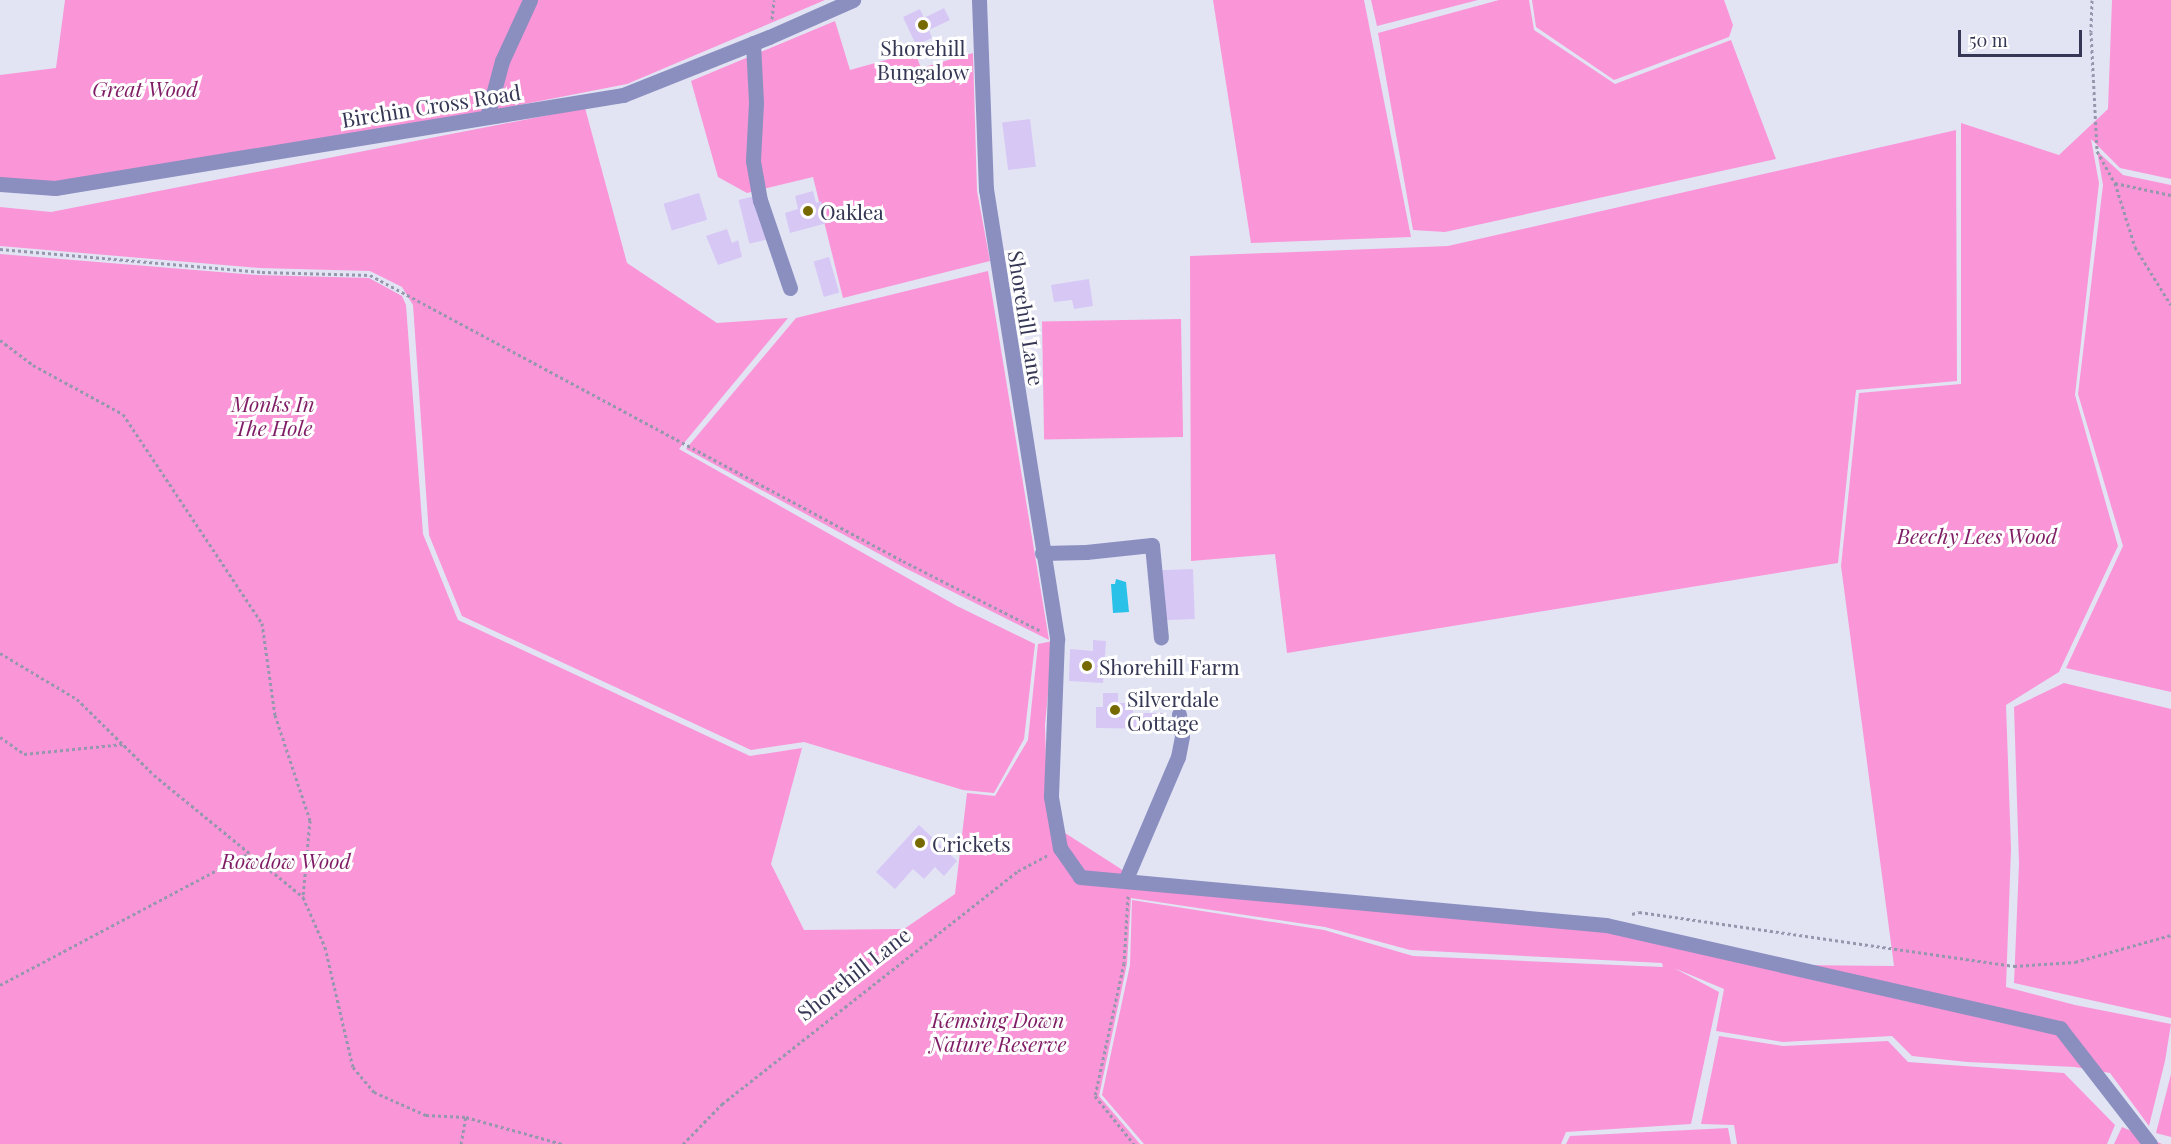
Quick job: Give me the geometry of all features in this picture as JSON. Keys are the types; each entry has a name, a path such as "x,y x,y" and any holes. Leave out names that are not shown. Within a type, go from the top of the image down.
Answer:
{"street":[{"path":"487,117 502,61 530,0"},
{"name":"Birchin Cross Road","path":"0,184 55,188 623,95 853,0"},
{"name":"Shorehill Lane","path":"979,0 986,189 1057,639 1051,797 1060,848"},
{"path":"753,43 756,103 753,161 760,200 790,288"},
{"path":"1042,553 1086,552 1152,545 1161,638"},
{"path":"1127,881 1179,757 1182,736 1179,714"},
{"path":"1060,848 1080,877 1606,925 2060,1028 2150,1144"}],"path":[{"path":"2092,0 2091,32 2097,151 2115,183 2135,247 2171,305"},
{"path":"2115,183 2171,195"},
{"path":"0,249 262,272 370,275 903,561 1057,639"},
{"path":"0,340 33,365 123,414 262,623 275,715 310,820 303,897"},
{"path":"0,653 77,699 154,775 303,897 325,947 353,1067 374,1092 426,1115 466,1118 562,1144"},
{"path":"0,737 24,754 123,744"},
{"name":"Shorehill Lane","path":"682,1144 722,1104 1008,878 1060,848"},
{"path":"0,985 249,853"},
{"path":"1127,881 1124,963 1095,1096 1134,1144"},
{"path":"1628,915 1639,912 2014,966 2075,962 2171,935"},
{"path":"461,1144 466,1118"}],"green space":[{"name":"Great Wood","path":"65,0 825,0 627,84 56,196 0,189 0,75 56,68"},
{"path":"1213,0 1364,0 1411,237 1251,243"},
{"path":"1371,0 1478,0 1377,26"},
{"path":"1499,0 1529,0 1534,30 1615,84 1731,40 1776,159 1445,232 1413,230 1378,33"},
{"path":"1532,0 1724,0 1733,25 1729,37 1614,80 1536,27"},
{"path":"2112,0 2171,0 2171,179 2120,168 2091,139 2099,183 2075,395 2118,546 2059,672 2006,705 2011,849 2006,987 2075,1005 2171,1024 2165,1061 2149,1126 2110,1073 2075,1067 1967,1062 1912,1056 1892,1036 1783,1042 1716,1031 1724,989 1674,968 1719,992 1691,1124 1566,1132 1561,1144 1144,1144 1102,1095 1130,965 1132,900 1324,930 1413,956 1663,967 1662,963 1410,950 1325,927 1131,898 1127,964 1099,1096 1140,1144 0,1144 0,254 257,275 369,278 402,296 406,305 423,534 458,620 750,756 802,748 771,864 804,930 904,929 955,894 967,793 995,796 1028,740 1038,644 1053,641 1045,725 1047,797 1065,833 1121,869 1131,883 1600,930 1791,965 1894,966 1841,566 1859,393 1961,384 1961,123 2059,155 2108,109"},
{"path":"835,21 850,70 915,52 921,68 973,53 977,191 990,261 843,298 813,177 747,193 718,177 691,81"},
{"path":"585,108 627,263 717,323 788,318 679,449 957,606 1035,644 1024,739 994,793 963,790 804,742 751,750 462,616 429,535 413,305 402,287 370,271 259,268 0,246 0,207 51,212"},
{"path":"1956,130 1957,381 1856,390 1838,563 1287,653 1275,554 1191,561 1190,256 1448,246"},
{"path":"2097,151 2123,175 2171,185 2171,692 2066,668 2123,546 2078,394 2103,185"},
{"path":"988,271 1049,640 905,568 686,449 796,318"},
{"path":"1181,319 1183,437 1044,439 1042,321"},
{"path":"2064,683 2171,709 2171,1018 2014,983 2019,864 2014,707"},
{"path":"1719,1036 1783,1046 1888,1041 1908,1062 2064,1073 2115,1125 2107,1144 1737,1144 1734,1125 1701,1124"},
{"path":"2171,1074 2171,1137 2156,1133"},
{"path":"2122,1127 2162,1144 2114,1144"},
{"path":"1728,1128 1731,1144 1566,1144 1570,1136"}],"water":[{"path":"1116,579 1126,582 1129,612 1113,613 1111,584 1115,584"}],"building":[{"name":"Shorehill Bungalow","path":"944,8 950,20 929,30 932,38 916,45 903,17 920,9 924,18"},
{"path":"1030,119 1036,167 1008,170 1002,122"},
{"name":"Oaklea","path":"813,191 816,203 821,201 827,223 790,233 785,213 798,209 795,196"},
{"path":"699,193 707,220 672,231 664,204"},
{"path":"755,196 766,240 749,244 739,200"},
{"path":"727,229 732,243 738,240 742,257 718,265 706,236"},
{"path":"829,257 839,293 824,297 814,261"},
{"path":"1089,279 1093,306 1074,309 1072,300 1054,302 1051,285"},
{"path":"1193,569 1195,619 1161,620 1159,570"},
{"name":"Shorehill Farm","path":"1093,640 1106,641 1103,683 1069,681 1070,649 1093,651"},
{"name":"Silverdale Cottage","path":"1103,693 1118,693 1118,703 1133,703 1133,713 1167,713 1167,729 1096,728 1096,707 1103,707"},
{"name":"Crickets","path":"919,825 957,861 944,876 935,867 924,879 913,869 895,889 876,872"}],"place":[{"name":"Shorehill Bungalow","path":"923,25"},
{"name":"Oaklea","path":"808,211"},
{"name":"Shorehill Farm","path":"1087,666"},
{"name":"Silverdale Cottage","path":"1115,710"},
{"name":"Crickets","path":"920,843"}],"park label":[{"name":"Monks In The Hole","path":"273,415"},
{"name":"Beechy Lees Wood","path":"1977,535"},
{"name":"Rowdow Wood","path":"286,860"},
{"name":"Kemsing Down Nature Reserve","path":"998,1031"}]}
